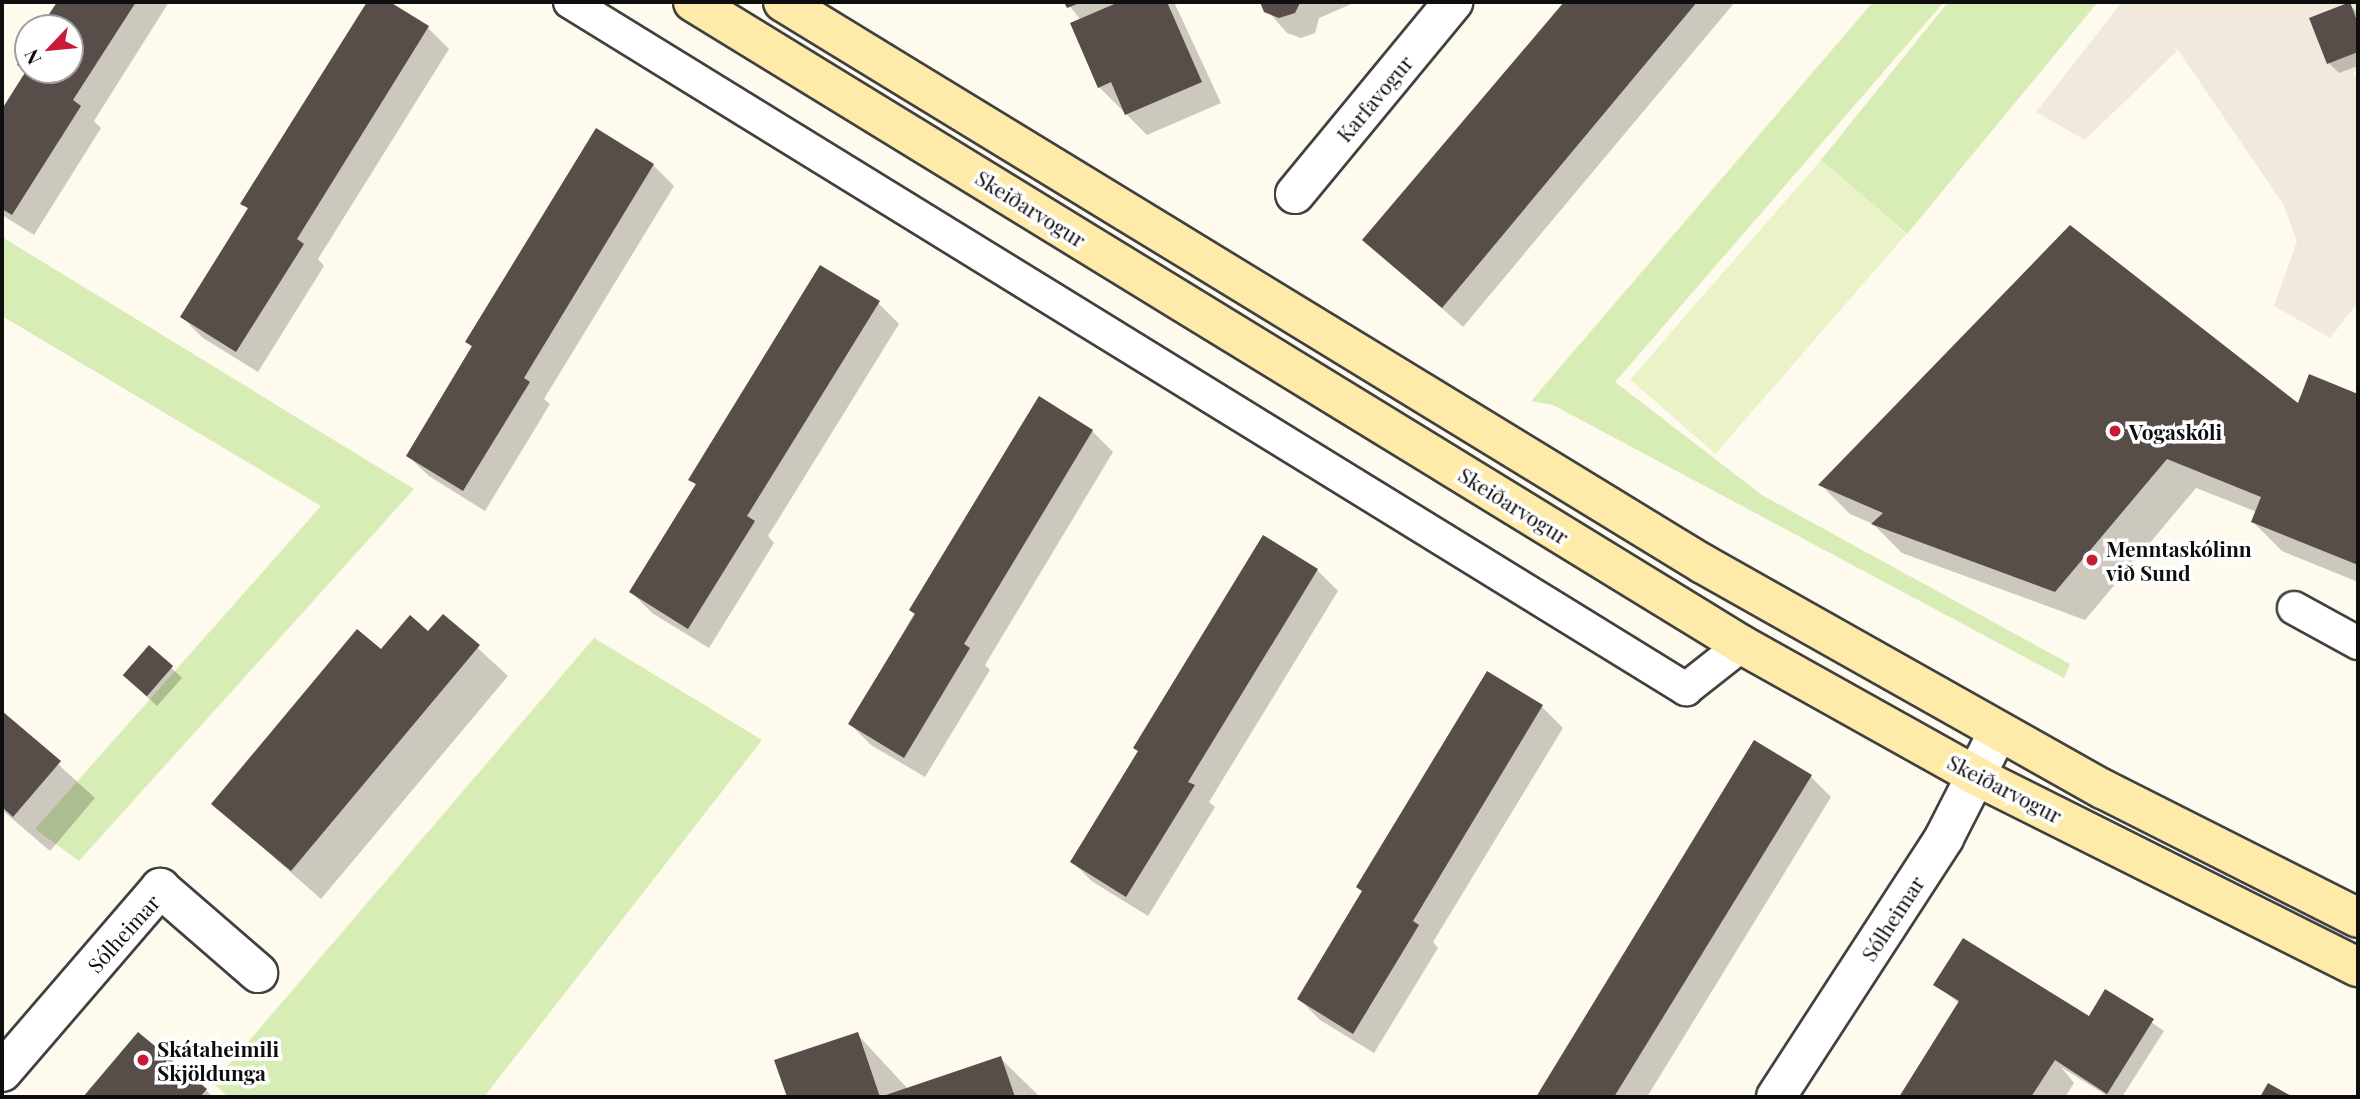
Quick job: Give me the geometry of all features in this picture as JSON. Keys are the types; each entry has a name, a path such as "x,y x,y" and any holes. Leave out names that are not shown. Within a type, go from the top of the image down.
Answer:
{"street":[{"name":"Skeiðarvogur","path":"693,2 1742,645 1976,776 2358,967"},
{"path":"783,2 1703,564 1998,732 2358,918"},
{"name":"Karfavogur","path":"1295,194 1453,2"},
{"name":"Sólheimar","path":"1776,1097 1944,838 1998,732"},
{"name":"Sólheimar","path":"2,1072 160,888 258,973"}],"lane":[{"path":"570,2 1686,689 1742,645"},
{"path":"2294,608 2358,643"}],"green space":[{"path":"1873,2 1944,2 1615,382 1762,495 2070,664 2064,678 1553,405 1531,401"},
{"path":"1948,2 2098,2 1907,234 1821,160"},
{"path":"1821,160 1906,234 1715,454 1630,380"},
{"path":"2,237 414,489 79,861 35,829 321,506 2,316"},
{"path":"594,638 762,740 484,1097 228,1097 213,1083"}],"shaded area":[{"path":"2122,2 2358,2 2358,66 2353,75 2358,78 2358,302 2330,338 2274,306 2297,241 2283,204 2178,50 2085,140 2036,112"}],"building":[{"path":"57,2 136,2 84,83 84,14 49,14"},
{"path":"367,2 390,2 429,26 297,239 304,244 236,352 180,317 248,208 240,204"},
{"path":"1064,2 1082,2 1067,8"},
{"path":"1119,2 1167,2 1202,82 1125,115 1111,82 1098,88 1070,23"},
{"path":"1260,2 1299,2 1299,5 1295,13 1279,18 1264,12"},
{"path":"1564,2 1697,2 1442,308 1362,240"},
{"path":"2350,2 2358,24 2358,52 2327,64 2309,18"},
{"path":"18,84 83,84 73,100 81,106 12,215 2,209 2,109"},
{"path":"596,128 654,164 524,378 530,382 463,491 406,456 472,346 465,342"},
{"name":"Vogaskóli","path":"2070,225 2298,403 2309,374 2358,394 2358,565 2251,522 2261,497 2167,459 2055,592 1871,524 1883,513 1818,485"},
{"path":"820,265 880,301 747,516 755,521 688,629 629,592 696,484 688,480"},
{"path":"1039,396 1093,430 964,644 970,648 904,758 848,724 915,614 909,610"},
{"path":"1263,535 1318,569 1188,782 1195,785 1126,897 1070,862 1138,751 1133,748"},
{"path":"443,614 480,645 291,871 211,804 357,629 381,649 410,615 428,631"},
{"path":"149,645 173,666 147,696 123,675"},
{"path":"1487,671 1543,705 1413,921 1419,925 1353,1034 1297,999 1362,891 1356,887"},
{"path":"2,711 61,761 13,817 2,807"},
{"path":"1754,740 1812,775 1614,1097 1536,1097"},
{"path":"1963,938 2089,1016 2105,989 2154,1019 2107,1094 2055,1060 2031,1097 1899,1097 1959,1001 1933,985"},
{"name":"Skátaheimili Skjöldunga","path":"138,1032 207,1089 200,1097 83,1097"},
{"path":"858,1032 880,1097 787,1097 774,1060"},
{"path":"1001,1056 1015,1097 880,1097"},
{"path":"2268,1083 2293,1097 2260,1097"}],"place":[{"name":"Vogaskóli","path":"2115,431"},
{"name":"Menntaskólinn við Sund","path":"2092,560"},
{"name":"Skátaheimili Skjöldunga","path":"143,1060"}]}
